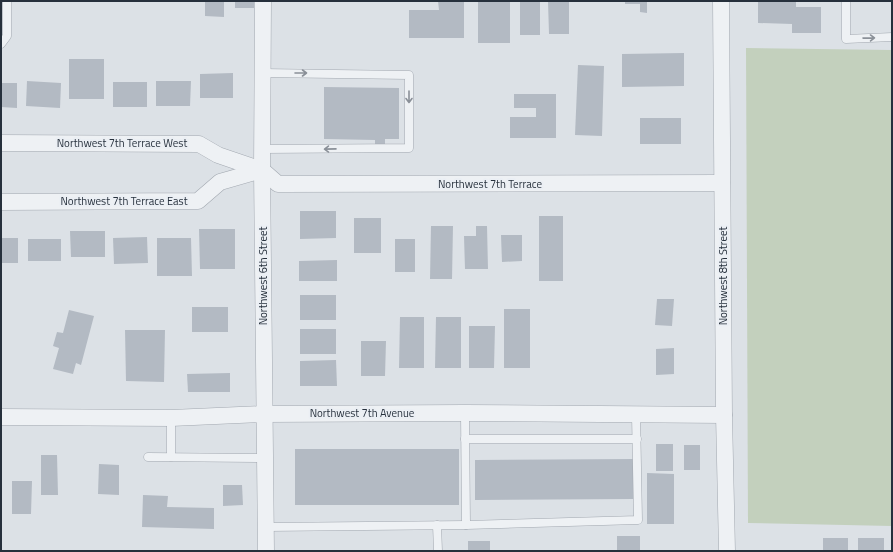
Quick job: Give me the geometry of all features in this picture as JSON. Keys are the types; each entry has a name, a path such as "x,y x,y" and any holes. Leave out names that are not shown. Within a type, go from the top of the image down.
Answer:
{"street":[{"name":"Northwest 6th Street","path":"263,1 262,170 266,551"},
{"name":"Northwest 8th Street","path":"721,1 724,415 727,551"},
{"name":"Northwest 7th Terrace West","path":"1,142 199,144 218,154 262,170"},
{"name":"Northwest 7th Terrace","path":"262,170 278,184 722,183"},
{"name":"Northwest 7th Terrace East","path":"1,202 198,201 220,182 262,170"},
{"name":"Northwest 7th Avenue","path":"1,417 171,418 264,414 465,413 724,415"}],"lane":[{"path":"1,44 7,36 8,1"},
{"path":"846,1 846,38 892,38"},
{"path":"262,74 409,75 409,148 262,149"},
{"path":"465,413 466,525"},
{"path":"266,527 466,525 638,520 636,415"},
{"path":"171,418 171,457"},
{"path":"465,439 637,439"},
{"path":"148,458 265,458"},
{"path":"437,525 438,551"}],"green space":[{"path":"746,48 892,50 892,526 748,523"}],"building":[{"path":"205,1 224,1 224,17 205,16"},
{"path":"235,1 254,1 254,8 235,8"},
{"path":"438,1 464,1 464,38 409,38 409,10 439,10"},
{"path":"478,1 510,1 510,43 478,43"},
{"path":"520,1 540,1 540,35 520,35"},
{"path":"548,1 569,1 569,34 549,34"},
{"path":"625,1 647,1 647,13 640,12 640,4 625,4"},
{"path":"758,1 796,1 796,7 821,7 821,33 792,33 792,24 758,23"},
{"path":"684,53 684,86 622,87 622,54"},
{"path":"69,59 104,59 104,99 69,99"},
{"path":"578,65 604,66 602,136 575,135"},
{"path":"233,73 233,98 200,98 200,74"},
{"path":"27,81 61,83 60,108 26,106"},
{"path":"156,81 191,81 190,106 156,106"},
{"path":"113,82 147,82 147,107 113,107"},
{"path":"1,83 17,83 17,108 1,107"},
{"path":"324,87 399,88 399,139 385,139 385,145 375,145 375,140 324,139"},
{"path":"514,94 556,94 556,138 510,138 510,117 536,117 536,108 514,108"},
{"path":"640,118 681,118 681,144 640,144"},
{"path":"300,211 336,211 336,238 300,239"},
{"path":"539,216 563,216 563,281 539,281"},
{"path":"354,218 381,218 381,253 354,253"},
{"path":"431,226 453,226 452,279 430,279"},
{"path":"476,226 487,226 488,269 465,269 464,236 476,236"},
{"path":"199,229 235,229 235,269 200,269"},
{"path":"70,231 105,231 105,257 71,257"},
{"path":"501,235 522,235 522,261 502,262"},
{"path":"147,237 148,263 114,264 113,238"},
{"path":"1,238 18,238 18,263 1,263"},
{"path":"157,238 191,238 192,276 157,276"},
{"path":"28,239 61,239 61,261 28,261"},
{"path":"395,239 415,239 415,272 395,272"},
{"path":"337,260 337,281 299,281 299,261"},
{"path":"300,295 336,295 336,320 300,320"},
{"path":"657,299 674,299 672,326 655,325"},
{"path":"192,307 228,307 228,332 192,332"},
{"path":"504,309 530,309 530,368 504,368"},
{"path":"69,310 94,316 81,365 76,363 73,374 53,369 59,348 53,346 57,332 63,333"},
{"path":"400,317 424,317 424,368 399,368"},
{"path":"436,317 461,317 461,368 435,368"},
{"path":"469,326 495,326 494,368 469,368"},
{"path":"300,329 336,329 336,354 300,354"},
{"path":"125,330 165,330 164,382 126,381"},
{"path":"361,341 386,341 385,376 361,376"},
{"path":"674,348 674,374 656,375 656,349"},
{"path":"336,360 337,386 300,386 300,361"},
{"path":"230,373 230,392 188,392 187,374"},
{"path":"656,444 673,444 673,471 656,471"},
{"path":"684,445 700,445 700,470 684,470"},
{"path":"295,449 459,449 459,505 295,505"},
{"path":"41,455 57,455 58,495 41,495"},
{"path":"634,459 634,499 475,500 475,460"},
{"path":"99,464 119,465 119,495 98,494"},
{"path":"647,473 674,474 674,524 647,524"},
{"path":"12,481 32,481 31,514 12,514"},
{"path":"223,485 242,485 243,505 223,506"},
{"path":"143,495 168,496 167,507 214,508 214,529 142,527"},
{"path":"617,536 640,536 640,551 617,551"},
{"path":"823,538 848,538 848,551 823,551"},
{"path":"858,538 884,538 884,551 858,551"},
{"path":"468,541 490,541 490,551 468,551"}]}
